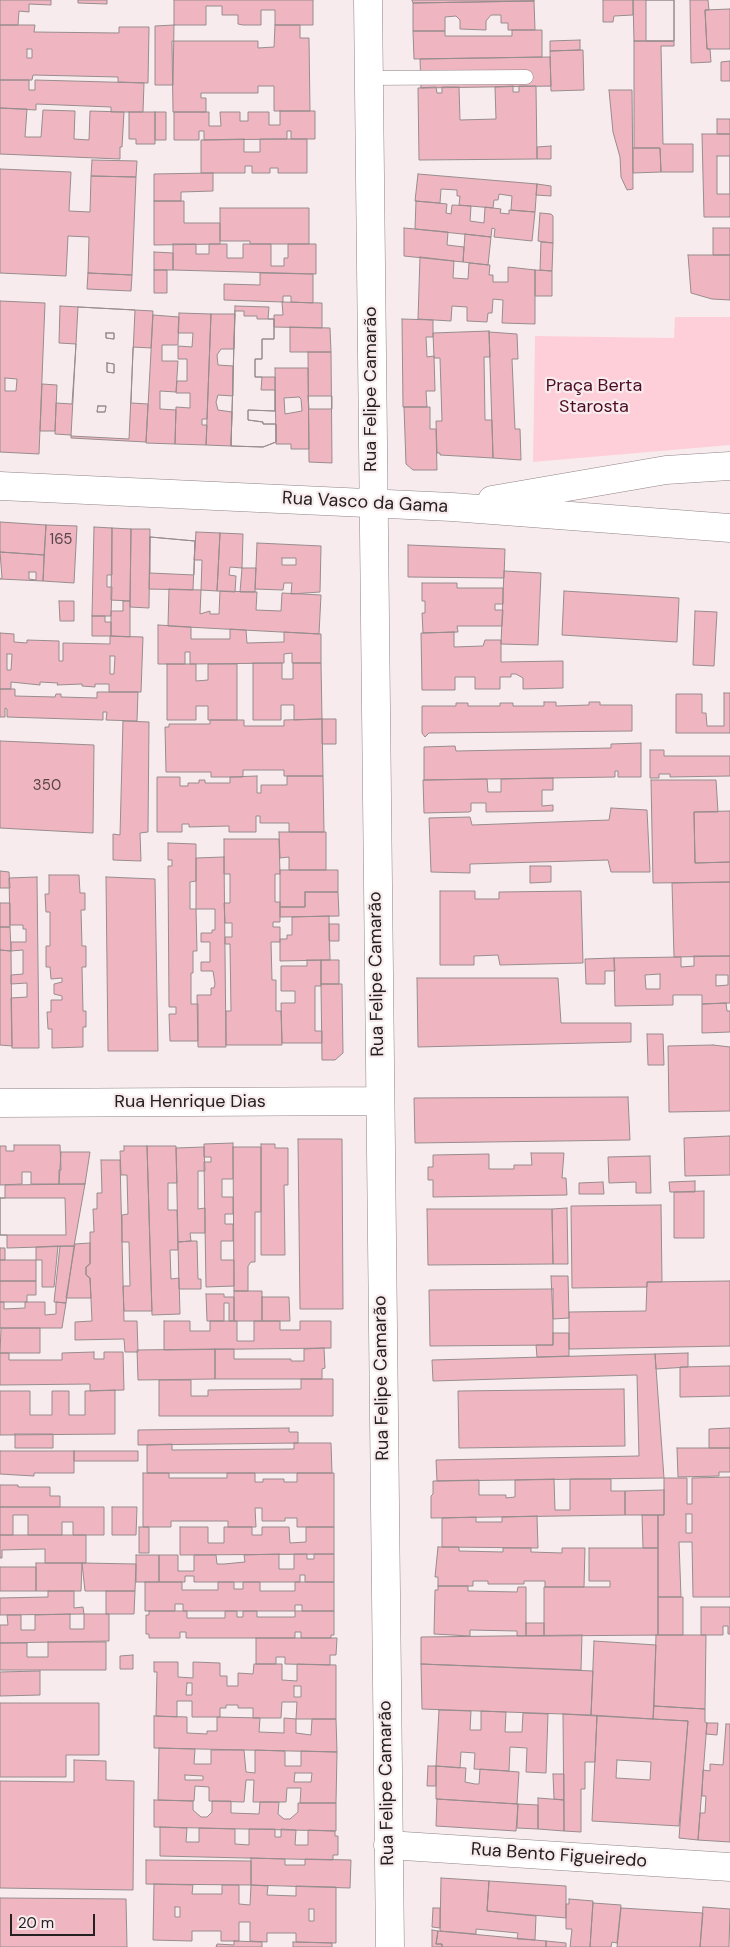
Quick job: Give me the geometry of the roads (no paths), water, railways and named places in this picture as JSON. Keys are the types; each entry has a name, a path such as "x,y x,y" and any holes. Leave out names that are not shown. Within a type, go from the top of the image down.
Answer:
{"street":[{"name":"Rua Felipe Camarão","path":"368,0 372,503 390,1947"},
{"path":"452,507 666,470 730,466"},
{"name":"Rua Vasco da Gama","path":"0,486 452,507 730,528"},
{"name":"Rua Henrique Dias","path":"0,1103 379,1101"},
{"name":"Rua Bento Figueiredo","path":"388,1846 730,1867"}],"lane":[{"path":"369,78 526,77"}],"park label":[{"name":"Praça Berta Starosta","path":"594,396"}]}
